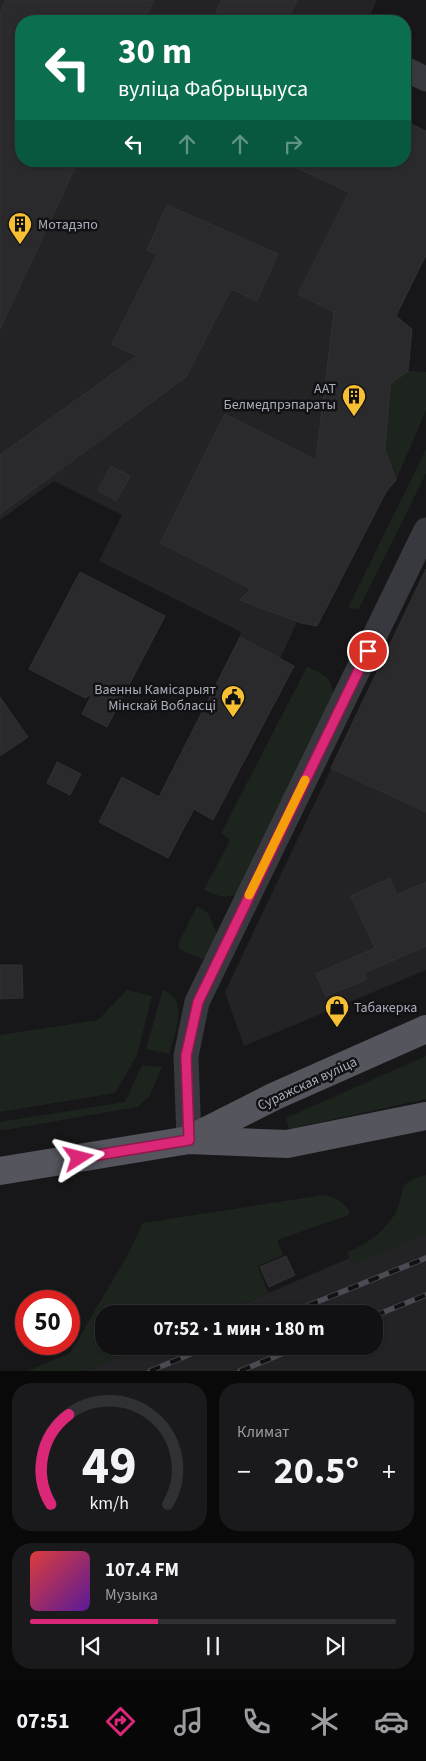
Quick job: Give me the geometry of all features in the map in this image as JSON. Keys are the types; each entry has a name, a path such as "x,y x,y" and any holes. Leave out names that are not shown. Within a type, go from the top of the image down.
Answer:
{"main road":[{"name":"Суражская вуліца","path":"189,1140 276,1096 426,1029"},
{"name":"Суражская вуліца","path":"0,1171 189,1140 287,1144 426,1116"}],"street":[{"path":"411,73 426,79"},
{"path":"189,1140 186,1056 198,1002 426,530"}],"shaded area":[{"path":"0,0 377,0 370,15 15,15 15,167 411,167 411,152 426,131 426,255 396,316 385,450 396,480 386,492 317,626 297,622 280,659 240,637 241,632 99,561 122,515 54,481 0,520"},
{"path":"408,371 426,372 426,410 396,480 385,450 390,384"},
{"path":"426,449 426,473 359,609 348,608"},
{"path":"426,569 426,970 244,1046 225,992"},
{"path":"307,667 329,680 334,696 240,892 226,896 208,892 204,890 230,840 221,833"},
{"path":"197,906 208,913 217,934 206,957 202,959 179,949 178,944"},
{"path":"127,990 152,996 137,1055 115,1093 0,1112 0,1035 98,1020"},
{"path":"163,990 176,1001 178,1009 176,1028 169,1054 146,1049"},
{"path":"426,1056 426,1099 289,1129 286,1118"},
{"path":"142,1065 162,1067 149,1097 137,1107 5,1130 0,1129 0,1122 125,1102"},
{"path":"426,1175 426,1234 352,1265 347,1252 361,1246 378,1234 393,1217 400,1203 404,1186 415,1178"},
{"path":"323,1195 341,1202 349,1210 349,1215 277,1240 283,1255 258,1266 268,1293 241,1305 98,1305 127,1256 143,1223"},
{"path":"426,1225 426,1371 86,1371 123,1355 383,1355 383,1305 241,1305"},
{"path":"95,1310 95,1355 123,1355 86,1371 28,1371 65,1355 80,1355 80,1336"}],"building":[{"name":"Мотадэпо","path":"6,0 154,0 147,15 15,15 15,167 75,167 0,329 0,13"},
{"path":"222,0 297,0 290,15 215,15"},
{"path":"411,124 426,131 426,255 396,316 412,329 408,371 390,384 385,450 396,480 386,492 317,626 301,623 240,600 251,589 160,543 225,414 316,460 334,312 298,294 349,192 295,167 411,167"},
{"path":"167,205 278,254 257,301 231,289 186,377 0,514 0,455 137,356 112,344 157,255 147,250"},
{"path":"111,466 130,476 116,501 98,490"},
{"path":"426,569 426,812 331,768"},
{"path":"80,572 165,616 107,727 82,714 92,694 85,698 29,669"},
{"name":"Ваенны Камісарыят Мінскай Вобласці","path":"240,637 294,666 213,820 194,809 168,858 99,822 122,777 159,797"},
{"path":"0,697 28,737 0,756"},
{"path":"57,762 81,774 70,795 47,783"},
{"path":"390,878 397,895 426,882 426,946 364,973 367,979 326,996 316,974 375,948 351,896"},
{"path":"0,965 22,965 23,998 0,999"},
{"path":"286,1256 295,1275 269,1287 260,1267"}],"railway":[{"path":"309,1305 426,1258"},
{"path":"383,1312 426,1295"},
{"path":"150,1371 188,1355"},
{"path":"240,1371 279,1355"}],"slow traffic":[{"path":"249,895 305,780"}],"place":[{"name":"Мотадэпо","path":"20,245"},
{"name":"ААТ Белмедпрэпараты","path":"354,417"},
{"name":"Ваенны Камісарыят Мінскай Вобласці","path":"233,718"},
{"name":"Табакерка","path":"337,1028"}],"route":[{"path":"79,1158 189,1140 186,1056 198,1002 208,977 368,651"}]}
